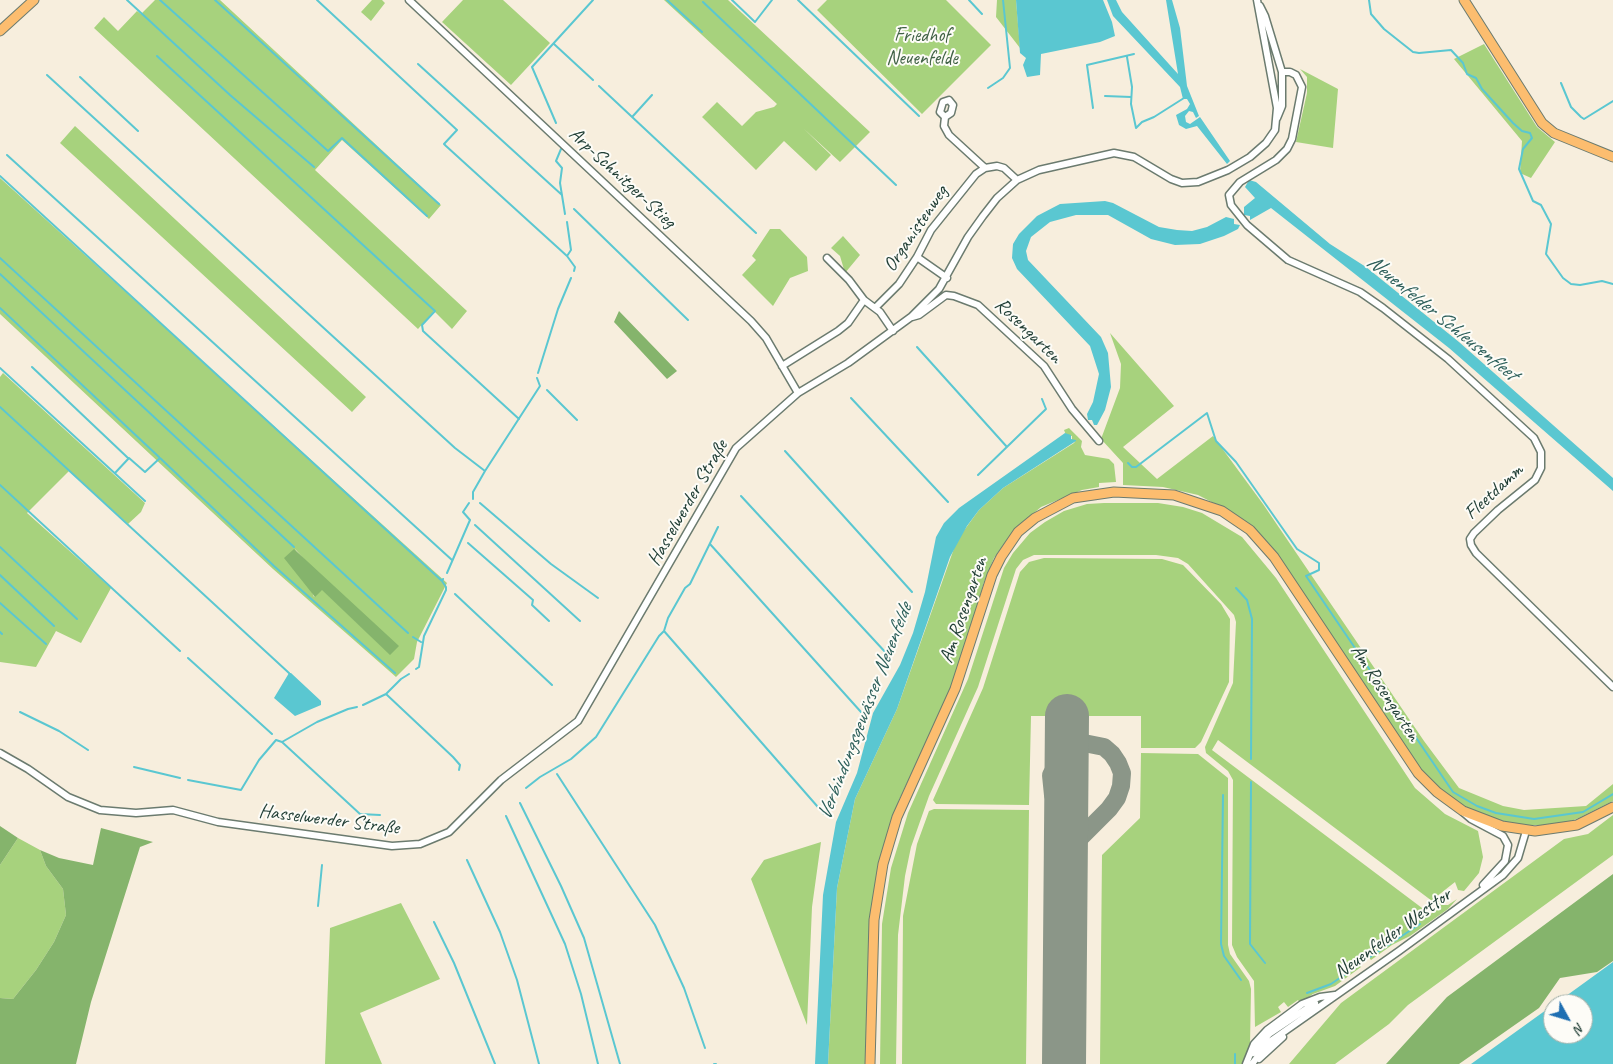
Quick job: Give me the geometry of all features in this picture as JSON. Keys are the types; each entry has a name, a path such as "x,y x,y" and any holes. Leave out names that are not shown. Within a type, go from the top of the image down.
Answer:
{"main road":[{"path":"0,31 34,0"},
{"path":"1464,0 1542,123 1554,134 1613,157"},
{"name":"Am Rosengarten","path":"870,1064 874,920 879,883 891,835 958,681 997,564 1010,543 1027,524 1063,502 1102,492 1169,494 1210,505 1240,522 1257,536 1274,557 1418,773 1437,792 1463,811 1493,823 1526,831 1554,830 1577,825 1597,817 1613,807"}],"street":[{"name":"Arp-Schnitger-Stieg","path":"408,0 751,321 766,338 798,393"},
{"path":"1257,1 1265,16 1282,72 1282,106 1277,119"},
{"path":"1257,1 1272,80 1277,119"},
{"name":"Fleetdamm","path":"1282,72 1294,73 1300,80 1302,87 1299,115 1292,139 1287,149 1276,160 1240,182 1229,194 1231,205 1247,225 1288,260 1360,292 1383,308 1448,359 1534,438 1541,452 1541,468 1535,480 1498,510 1474,533 1471,545 1483,560 1613,687"},
{"path":"945,118 944,126 949,136 985,168 997,166 1004,168 1017,180"},
{"name":"Hasselwerder Straße","path":"0,753 28,769 68,797 100,810 136,814 173,810 218,822 365,844 409,846 436,839 456,826 513,770 569,730 578,720 736,448 798,393 893,331 911,317 939,289 947,278 968,237 983,216 997,198 1017,180 1039,170 1114,153 1134,157 1171,179 1182,183 1198,182 1228,170 1256,152 1273,134 1277,119"},
{"name":"Organistenweg","path":"875,308 899,284 941,216 976,174 985,168"},
{"path":"917,257 947,278"},
{"path":"826,258 849,280 864,300 875,308 893,331"},
{"name":"Rosengarten","path":"911,317 919,316 946,295 954,296 978,306 1044,366 1072,409 1099,441"},
{"path":"782,366 848,323 864,300"},
{"name":"Neuenfelder Westtor","path":"1463,811 1471,819 1503,836 1508,849 1505,861 1468,900"},
{"name":"Neuenfelder Westtor","path":"1256,1064 1269,1048 1337,995 1468,900 1514,864 1521,852 1526,831"},
{"name":"Neuenfelder Westtor","path":"1247,1064 1254,1044 1267,1030 1302,1004 1320,997 1337,995"},
{"name":"Neuenfelder Westtor","path":"1252,1064 1268,1043 1312,1010 1337,995"}],"green space":[{"path":"155,0 220,0 441,205 429,219 342,140 315,170 467,311 452,329 434,311 418,329 94,28 104,17 118,31 137,11 141,14"},
{"path":"372,0 382,0 385,3 371,21 361,12"},
{"path":"463,0 503,0 550,43 511,85 442,22"},
{"path":"664,0 728,0 870,132 840,162 803,128 831,155 816,171 784,141 756,170 702,117 717,102 742,126 756,112 774,107 777,104"},
{"name":"Friedhof Neuenfelde","path":"827,0 946,0 991,45 922,114 817,10"},
{"path":"997,0 1016,0 1020,48 996,17"},
{"path":"1484,44 1537,127 1555,142 1531,178 1520,173 1522,141 1454,59"},
{"path":"1300,69 1338,89 1333,148 1296,142 1307,93 1307,77"},
{"path":"75,126 366,397 352,412 60,143"},
{"path":"0,178 447,583 417,642 414,659 396,677 273,569 0,314","holes":["295,549 390,654 322,589 314,597"]},
{"path":"770,229 780,229 807,257 808,271 790,278 773,306 742,275 756,260 752,256"},
{"path":"843,236 860,255 845,273 840,256 831,248"},
{"path":"619,311 677,371 667,379 614,322"},
{"path":"1110,333 1174,406 1123,447 1157,479 1213,436 1263,504 1424,741 1459,788 1503,806 1524,810 1586,806 1613,784 1613,801 1568,822 1553,825 1515,825 1474,811 1452,799 1431,782 1419,767 1277,555 1259,534 1233,513 1198,495 1163,487 1123,485 1123,463 1101,439 1120,388 1121,364"},
{"path":"3,373 145,503 141,512 128,524 69,471 27,513 111,588 81,643 56,631 36,667 0,662 0,377"},
{"path":"1069,428 1082,441 1081,447 1085,455 1109,459 1114,464 1116,482 1099,483 1099,487 1082,490 1041,507 1013,531 994,558 984,582 964,653 943,706 899,800 878,865 870,916 866,1064 828,1064 837,888 855,799 897,709 957,540 979,510 1003,488 1074,443 1076,440 1072,440 1072,436 1066,435 1064,430"},
{"path":"1158,503 1183,507 1202,513 1242,537 1276,578 1415,788 1445,814 1478,831 1483,857 1479,873 1464,891 1458,890 1455,882 1436,897 1443,905 1448,905 1457,899 1448,909 1410,936 1392,945 1371,960 1366,954 1357,961 1361,967 1335,986 1313,994 1300,1003 1298,1000 1288,1007 1284,1002 1278,1007 1281,1012 1255,1027 1254,981 1237,957 1232,945 1233,780 1228,771 1206,753 1205,747 1233,683 1236,622 1234,615 1188,564 1178,558 1156,555 1034,555 1023,560 1016,569 978,687 929,796 911,847 905,876 898,935 896,1064 880,1064 882,924 891,868 908,813 968,679 1004,568 1013,553 1030,533 1064,511 1087,504","holes":["1218,740 1440,907 1430,914 1212,750"]},
{"path":"294,549 399,646 390,655 322,590 315,597 284,558"},
{"path":"1044,558 1162,559 1183,565 1221,604 1230,619 1229,682 1201,742 1195,748 1141,748 1141,716 1031,716 1029,805 936,804 933,800 983,688 1020,572 1029,562"},
{"path":"1141,753 1198,754 1228,778 1228,945 1230,954 1249,981 1251,989 1250,1045 1243,1064 1100,1064 1102,855 1140,818"},
{"path":"934,809 1029,810 1026,1064 902,1064 903,916 917,844 929,811"},
{"path":"1613,815 1613,855 1408,1005 1389,1024 1335,1064 1289,1064 1341,1003 1564,839 1588,834"},
{"path":"0,826 18,838 0,865"},
{"path":"101,828 153,842 140,847 91,1002 76,1064 0,1064 0,998 13,999 36,970 54,942 66,915 63,889 46,866 40,850 59,858 93,865"},
{"path":"18,838 40,850 46,866 63,889 66,915 54,942 36,970 13,999 0,998 0,865"},
{"path":"821,842 812,907 807,1025 751,879 764,860"},
{"path":"1613,874 1613,961 1597,972 1560,978 1549,994 1543,994 1543,1002 1539,1008 1459,1064 1386,1064 1447,997"},
{"path":"401,903 440,979 360,1013 382,1064 325,1064 330,928"}],"water":[{"path":"1016,0 1103,0 1112,22 1115,36 1100,42 1041,54 1040,75 1027,77 1023,65 1026,58 1020,53"},
{"path":"1107,0 1116,0 1122,12 1178,74 1166,0 1172,0 1180,28 1187,86 1199,116 1196,118 1193,112 1189,111 1185,116 1186,122 1190,124 1200,117 1230,161 1227,164 1197,126 1186,129 1179,125 1176,115 1187,109 1190,104 1187,99 1183,99 1180,87 1113,16"},
{"path":"1249,180 1256,182 1330,244 1366,267 1459,342 1613,478 1613,491 1449,348 1271,208 1250,220 1250,216 1244,215 1244,207 1255,198 1245,187"},
{"path":"1105,201 1113,203 1159,227 1192,231 1207,227 1226,217 1234,219 1234,224 1240,225 1238,229 1224,236 1200,244 1175,245 1151,239 1108,215 1076,215 1050,222 1031,237 1026,251 1028,260 1101,337 1108,353 1111,387 1105,410 1097,425 1094,425 1092,420 1088,420 1087,414 1093,402 1099,374 1090,346 1017,269 1012,258 1013,244 1019,234 1037,216 1060,204"},
{"path":"1065,433 1071,435 1071,439 1076,441 1003,488 979,510 967,526 950,557 897,709 855,799 837,888 828,1064 815,1064 823,895 836,822 857,773 873,713 900,665 913,633 925,592 936,537 944,523 959,508"},
{"path":"289,673 321,701 321,705 295,716 274,698"},
{"path":"1613,962 1613,1064 1471,1064 1543,1012 1543,1044 1593,1044 1593,994 1569,994"}],"waterway":[{"path":"127,0 230,95 314,167"},
{"path":"160,0 328,151 342,138 427,216"},
{"path":"215,0 439,204"},
{"path":"317,0 457,130 444,144 567,256 575,267 574,271"},
{"path":"556,123 532,67 593,0"},
{"path":"667,0 702,32"},
{"path":"732,0 755,22 772,0"},
{"path":"798,0 919,116"},
{"path":"969,0 982,14"},
{"path":"988,88 1003,78 1010,68 1003,0"},
{"path":"1369,0 1371,14 1384,29 1413,52 1451,50 1463,63 1467,74 1476,78 1482,89 1513,123 1522,131 1530,133 1532,138 1523,149 1519,169 1533,201 1541,205 1551,224 1546,254 1563,278 1571,284 1580,285 1602,281 1613,284"},
{"path":"703,2 896,185"},
{"path":"554,44 593,80"},
{"path":"1093,108 1087,65 1134,54"},
{"path":"157,56 435,311 422,325 423,331 519,419"},
{"path":"1127,57 1132,87 1131,104 1136,128 1142,122 1154,117 1184,98"},
{"path":"418,64 562,195"},
{"path":"47,75 455,448 485,471"},
{"path":"80,77 138,131"},
{"path":"1561,83 1571,107 1584,119 1613,101"},
{"path":"599,86 756,233"},
{"path":"633,116 652,95"},
{"path":"1105,96 1131,97"},
{"path":"561,149 556,161 562,168 560,183 565,214"},
{"path":"7,155 452,560"},
{"path":"0,176 442,581"},
{"path":"574,209 688,320"},
{"path":"567,222 571,250 567,256"},
{"path":"0,258 408,633"},
{"path":"0,274 294,547"},
{"path":"538,373 558,309 571,278"},
{"path":"0,308 159,457"},
{"path":"917,347 1007,447"},
{"path":"32,367 128,458"},
{"path":"0,368 145,501"},
{"path":"473,499 473,492 485,471 540,386 537,378"},
{"path":"547,390 577,420"},
{"path":"851,398 948,502"},
{"path":"978,475 1046,409 1042,399"},
{"path":"0,407 289,673"},
{"path":"1128,463 1132,467 1136,467 1207,413 1216,441 1236,462 1297,549 1319,563 1319,570 1306,576 1453,792 1477,806 1496,813 1534,819 1583,812 1613,794"},
{"path":"785,451 912,592"},
{"path":"115,473 129,458 145,472 160,458 274,566 395,673"},
{"path":"0,485 180,651"},
{"name":"Verbindungsgewässer Neuenfelde","path":"741,496 887,654"},
{"path":"447,573 470,520 463,512 469,503"},
{"path":"480,503 551,564 598,598"},
{"path":"475,525 580,621"},
{"path":"526,788 540,777 571,759 596,737 659,636 664,631 668,618 685,588 690,584 718,527"},
{"path":"468,543 533,600 532,605 549,621"},
{"name":"Verbindungsgewässer Neuenfelde","path":"710,544 861,712"},
{"path":"0,547 77,619"},
{"path":"0,575 54,626"},
{"path":"416,669 419,667 424,636 446,590 443,579"},
{"path":"1236,588 1247,600 1252,619 1251,759"},
{"path":"455,594 552,685"},
{"path":"0,603 46,644"},
{"name":"Verbindungsgewässer Neuenfelde","path":"664,631 824,814"},
{"path":"413,637 421,642"},
{"path":"188,658 272,734"},
{"path":"363,705 386,694 409,674"},
{"path":"386,694 453,757 460,765 459,770"},
{"path":"188,780 241,790 259,760 276,740 282,742 317,722 357,707"},
{"path":"20,712 59,731 88,750"},
{"path":"282,742 360,814 380,815"},
{"path":"134,767 180,778"},
{"path":"557,774 655,925 684,988 705,1048"},
{"path":"1251,782 1250,944 1265,963"},
{"path":"1223,795 1221,944 1224,956 1241,980"},
{"path":"520,803 584,938 620,1064"},
{"path":"506,816 565,944 581,994 598,1064"},
{"path":"467,860 500,932 517,980 539,1064"},
{"path":"318,906 322,865"},
{"path":"434,922 454,963 495,1064"},
{"path":"1370,957 1420,924"},
{"path":"1307,993 1331,984 1359,965"},
{"path":"1235,1054 1235,1064"}],"taxiway":[{"path":"1067,861 1063,816 1053,795 1051,775 1061,757 1076,746 1084,743 1104,747 1118,763 1122,773 1121,786 1117,798 1109,809 1078,840 1068,856 1067,865"}],"runway":[{"path":"1064,1064 1067,716"}],"water label":[{"name":"Neuenfelder Schleusenfleet","path":"1442,318"}]}
